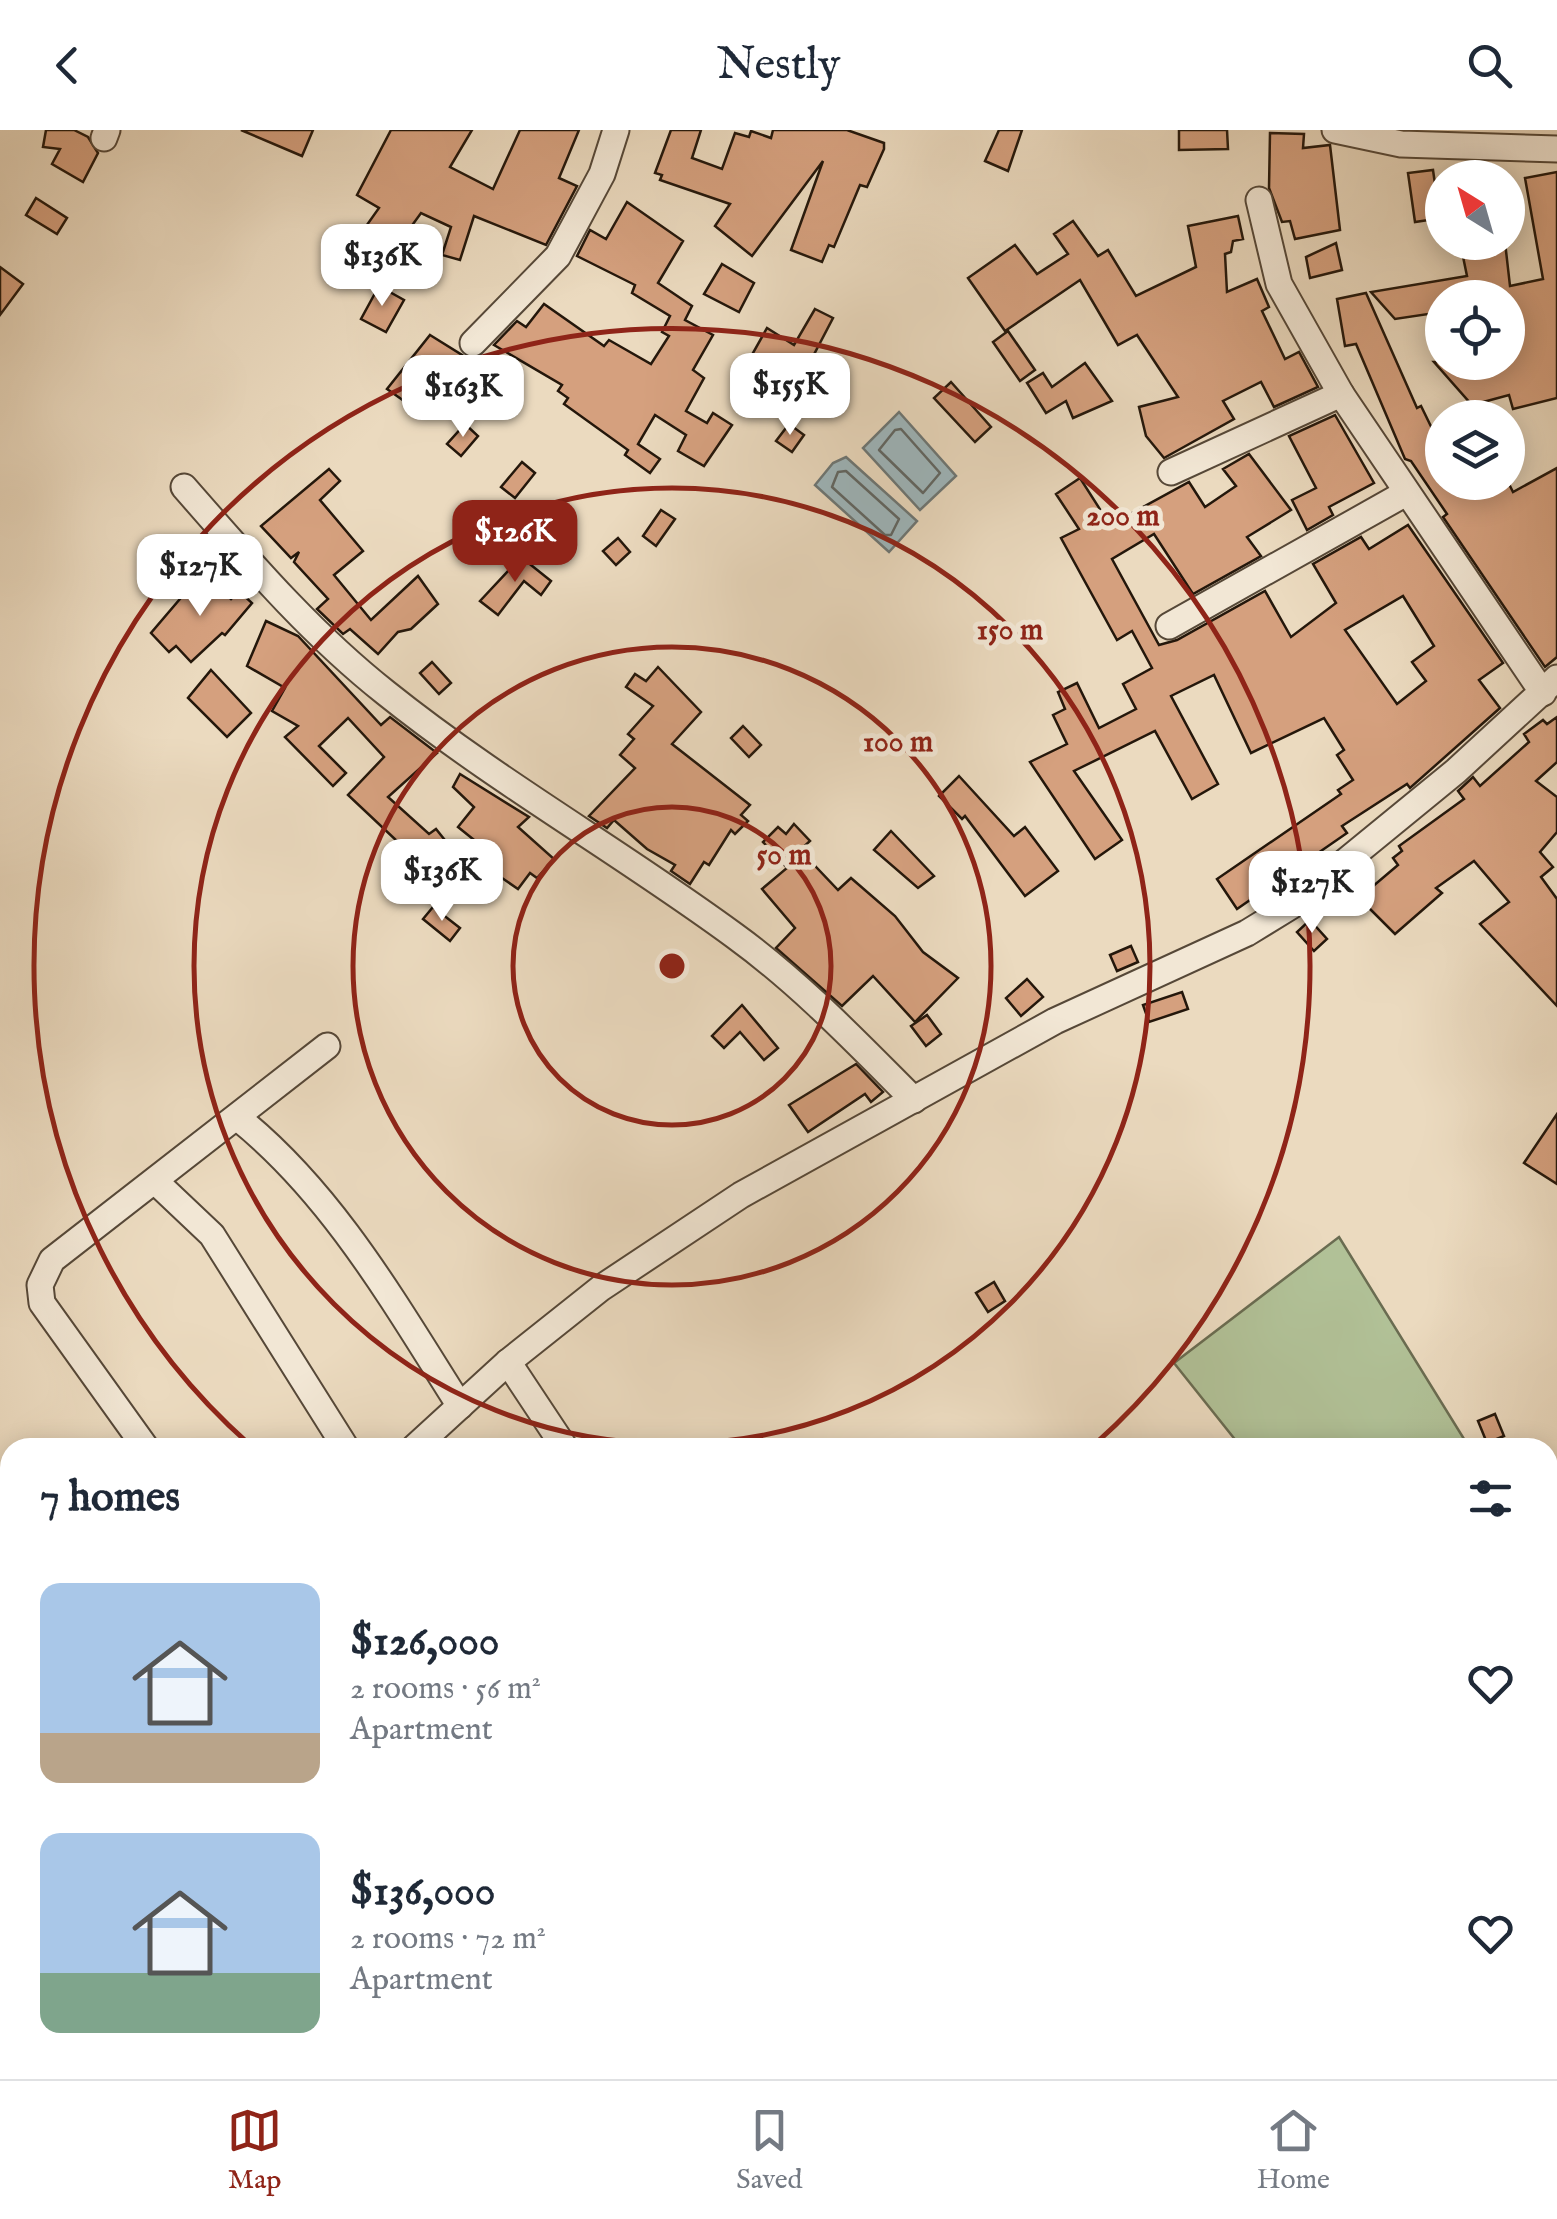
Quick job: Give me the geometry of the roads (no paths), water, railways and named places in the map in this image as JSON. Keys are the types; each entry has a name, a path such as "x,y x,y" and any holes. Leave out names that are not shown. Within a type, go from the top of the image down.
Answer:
{"street":[{"path":"473,343 558,256 602,174 616,130"},
{"path":"1335,130 1401,144 1557,150"},
{"path":"425,1438 508,1362 633,1265 741,1195 1056,1021 1247,933 1291,906 1550,686 1406,493 1341,394 1279,284 1258,200"},
{"path":"1170,472 1341,394"},
{"path":"184,487 304,622 382,691 465,755 738,938 805,991 914,1100"},
{"path":"1169,626 1406,493"},
{"path":"139,1438 42,1303 40,1286 52,1260 328,1046"},
{"path":"238,1118 268,1142 350,1237 460,1406"},
{"path":"156,1182 212,1235 340,1438"},
{"path":"508,1362 558,1438"}],"water":[{"path":"899,412 956,476 920,510 863,448"},
{"path":"846,457 917,521 889,552 815,485 833,463"}]}
